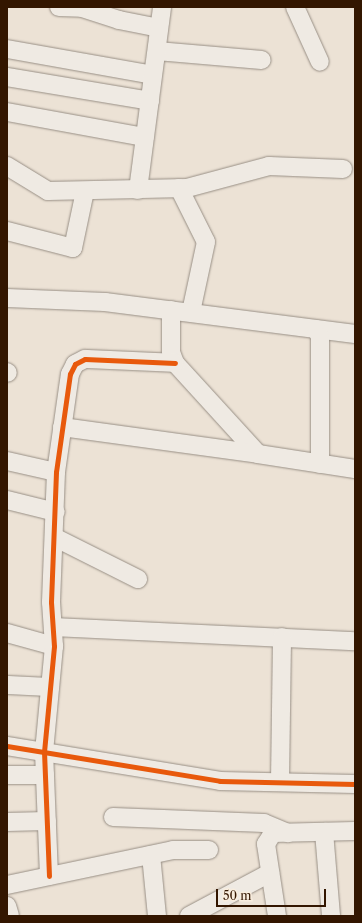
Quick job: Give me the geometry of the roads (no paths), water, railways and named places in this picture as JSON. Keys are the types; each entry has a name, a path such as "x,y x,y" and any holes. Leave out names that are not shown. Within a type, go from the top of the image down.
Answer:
{"street":[{"path":"59,7 82,8 121,14 160,28"},
{"path":"138,190 162,7"},
{"path":"295,7 320,62"},
{"path":"7,48 153,75"},
{"path":"157,51 262,60"},
{"path":"7,77 150,101"},
{"path":"7,112 145,137"},
{"path":"7,166 48,191 179,188 269,166 343,169"},
{"path":"179,188 206,242 191,312"},
{"path":"7,231 73,248 86,191"},
{"path":"7,298 105,302 355,334"},
{"path":"171,310 172,352 175,363 258,454"},
{"path":"316,329 320,337 320,464"},
{"path":"49,876 44,752 54,646 50,602 56,512 56,472 70,374 75,364 85,359 175,363"},
{"path":"62,427 355,469"},
{"path":"7,461 56,472"},
{"path":"7,500 56,512"},
{"path":"54,537 138,579"},
{"path":"52,627 355,641"},
{"path":"7,633 54,646"},
{"path":"280,782 282,637"},
{"path":"7,686 50,687"},
{"path":"7,746 220,781 355,784"},
{"path":"7,775 45,776"},
{"path":"113,817 264,823 288,833"},
{"path":"7,822 47,821"},
{"path":"277,916 266,844 273,834 355,831"},
{"path":"324,832 331,916"},
{"path":"7,885 173,850 209,850"},
{"path":"152,855 157,916"},
{"path":"188,916 270,873"},
{"path":"7,906 10,916"}]}
